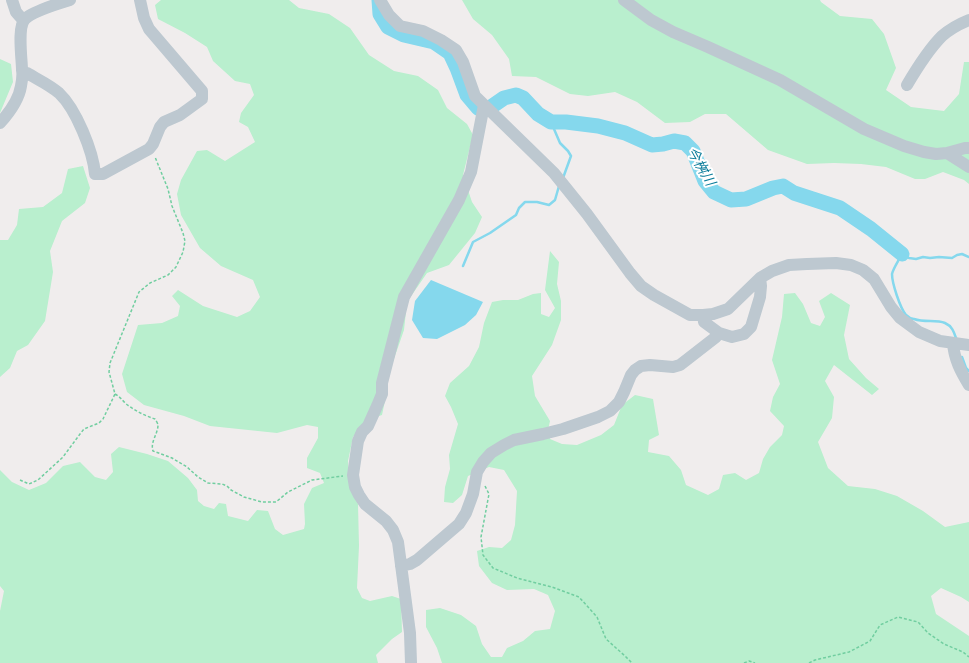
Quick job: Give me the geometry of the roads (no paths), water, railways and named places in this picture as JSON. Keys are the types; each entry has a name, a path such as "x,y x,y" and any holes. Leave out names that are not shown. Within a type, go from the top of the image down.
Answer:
{"street":[{"path":"12,0 16,12 23,20"},
{"path":"0,123 15,101 21,87 23,72 20,41 23,20 43,9 70,0"},
{"path":"23,72 57,92 67,101 89,147 95,174 103,174 149,149 164,122 180,115 202,99 202,91 149,29 144,18 140,0"},
{"path":"380,0 389,15 400,26 423,31 456,50 475,96 554,173 587,214 630,273 641,286 654,295 690,315 713,314 728,309 760,278 772,271 789,265 836,263 851,265 863,270 874,279 891,307 900,318 919,332 940,340 969,346"},
{"path":"624,0 651,20 673,32 708,46 780,80 864,129 924,152 936,154 969,148"},
{"path":"907,85 922,61 942,36 956,26 969,20"},
{"path":"411,663 410,633 398,542 393,530 386,520 365,504 355,487 353,475 358,441 362,432 368,426 382,394 382,383 404,297 459,200 468,179 484,106"},
{"path":"947,152 969,167"},
{"path":"703,315 704,322 719,333 732,337 744,334 752,327 760,297 760,278"},
{"path":"401,566 410,564 417,560 459,524 466,513 473,494 477,472 491,453 504,444 514,440 563,429 598,417 610,411 619,402 631,375 635,370 641,366 650,365 673,367 680,365 719,333"},
{"path":"953,343 954,352 960,369 969,384"}],"water":[{"path":"431,280 483,302 476,315 465,325 437,339 423,338 412,320 415,301"}],"waterway":[{"name":"今桝川","path":"379,0 380,14 388,27 404,35 434,42 450,53 467,95 478,108 482,110"},
{"name":"今桝川","path":"491,107 504,98 516,95 523,98 538,114 551,122 566,122 598,126 625,133 652,145 674,141 685,143 693,151 705,181 714,192 731,200 746,199 773,188 783,186 794,193 840,208 871,229 902,254"},
{"path":"551,122 560,143 571,156 563,178"},
{"path":"463,266 473,242 490,233 516,215 519,208 525,202 537,202 549,205 555,200 559,186"},
{"path":"956,338 951,327 945,323 938,321 922,321 906,315 901,307 893,283 892,274 902,254 909,258 916,259 923,257 952,258 962,254 969,257"},
{"path":"962,357 966,368 969,371"}]}
